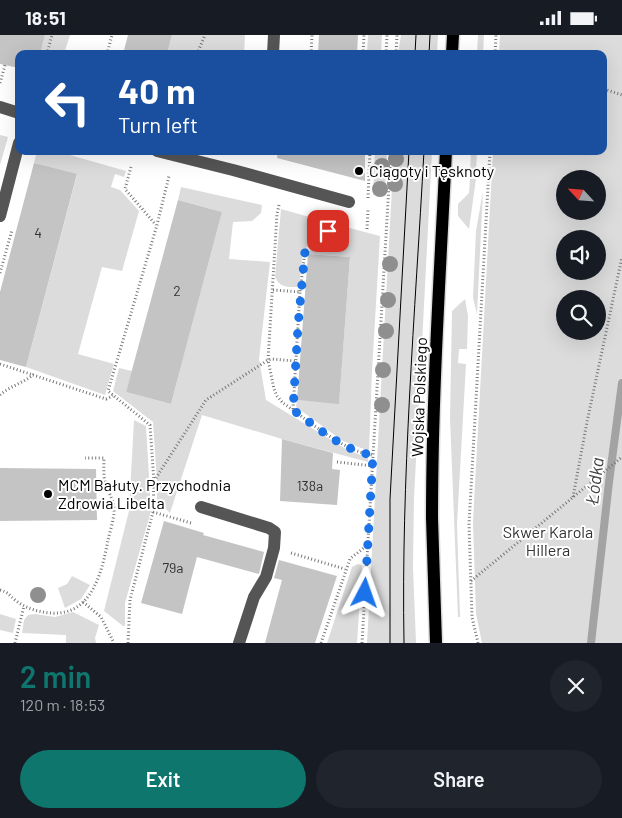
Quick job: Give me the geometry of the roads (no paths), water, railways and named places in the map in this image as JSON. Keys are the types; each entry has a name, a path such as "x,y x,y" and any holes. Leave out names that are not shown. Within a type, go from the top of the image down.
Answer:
{"main road":[{"path":"452,50 453,35"},
{"name":"Wojska Polskiego","path":"436,643 432,519 433,442 446,155"}],"street":[{"path":"274,35 274,50"},
{"path":"0,107 15,112"},
{"path":"0,216 16,155"},
{"path":"172,155 349,202"},
{"path":"201,507 269,528 275,532 274,548 266,577 254,597 239,643"}],"waterway":[{"name":"Łódka","path":"591,643 622,383"}],"tram line":[{"path":"415,50 416,35"},
{"path":"429,50 430,35"},
{"path":"390,643 390,499 409,155"},
{"path":"404,643 407,459 424,155"}],"place":[{"name":"Ciągoty i Tęsknoty","path":"359,171"},
{"name":"MCM Bałuty. Przychodnia Zdrowia Libelta","path":"48,494"}],"park label":[{"name":"Skwer Karola Hillera","path":"548,541"}]}
